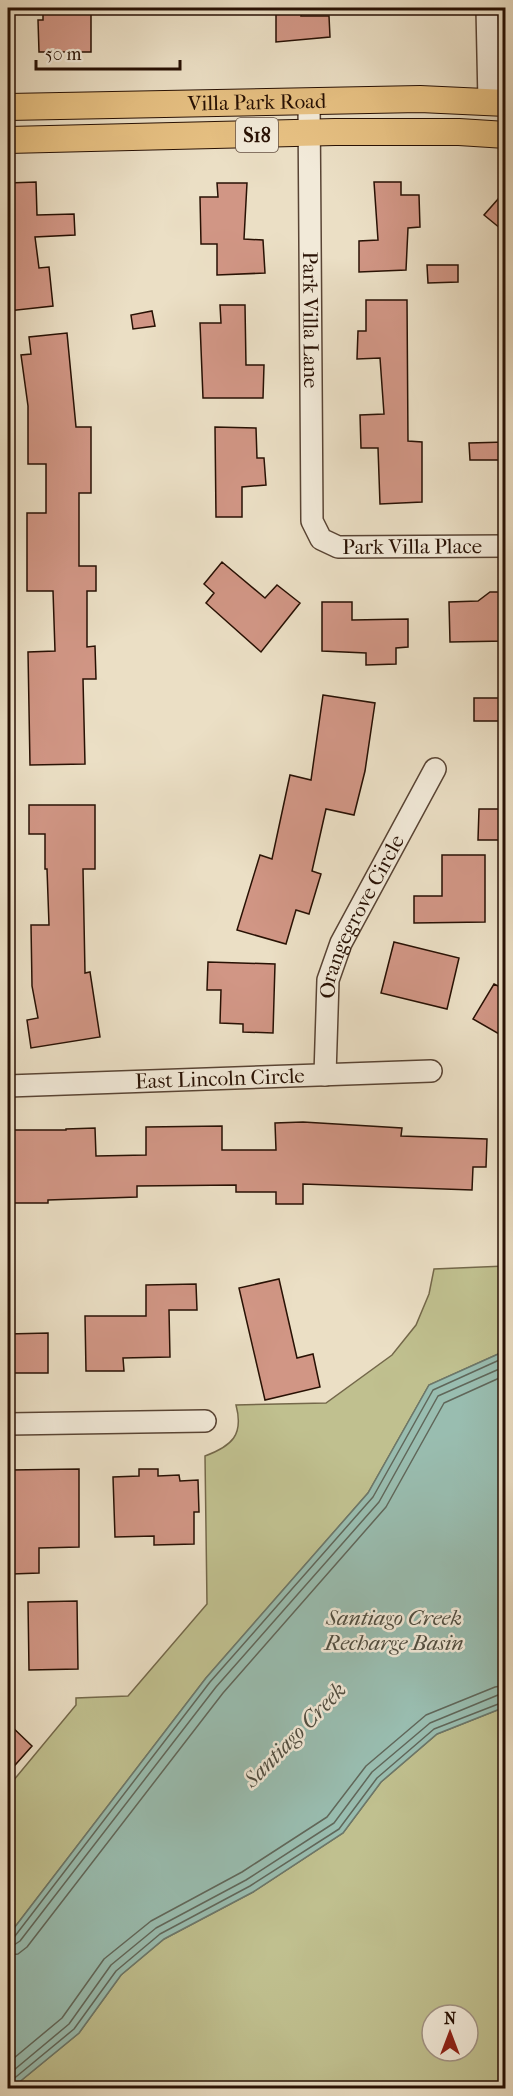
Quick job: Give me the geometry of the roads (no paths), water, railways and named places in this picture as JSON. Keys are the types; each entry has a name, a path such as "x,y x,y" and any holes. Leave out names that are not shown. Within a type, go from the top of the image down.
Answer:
{"main road":[{"name":"Villa Park Road","path":"8,107 420,99 497,103"},
{"name":"Villa Park Road","path":"8,140 309,133 459,132 506,135"}],"street":[{"path":"487,8 497,103"},
{"name":"Park Villa Lane","path":"309,100 312,521 321,538"},
{"name":"Park Villa Place","path":"321,538 338,548 506,546"},
{"name":"Orangegrove Circle","path":"325,1075 328,980 341,943 435,769"},
{"name":"East Lincoln Circle","path":"8,1086 431,1071"},
{"path":"8,1424 205,1421"}],"water":[{"name":"Santiago Creek Recharge Basin","path":"505,1351 505,1707 437,1734 381,1782 343,1833 253,1892 164,1939 121,1975 79,2033 12,2088 8,2088 8,1936 206,1678 368,1493 429,1385"}],"water label":[{"name":"Santiago Creek","path":"295,1735"}]}
